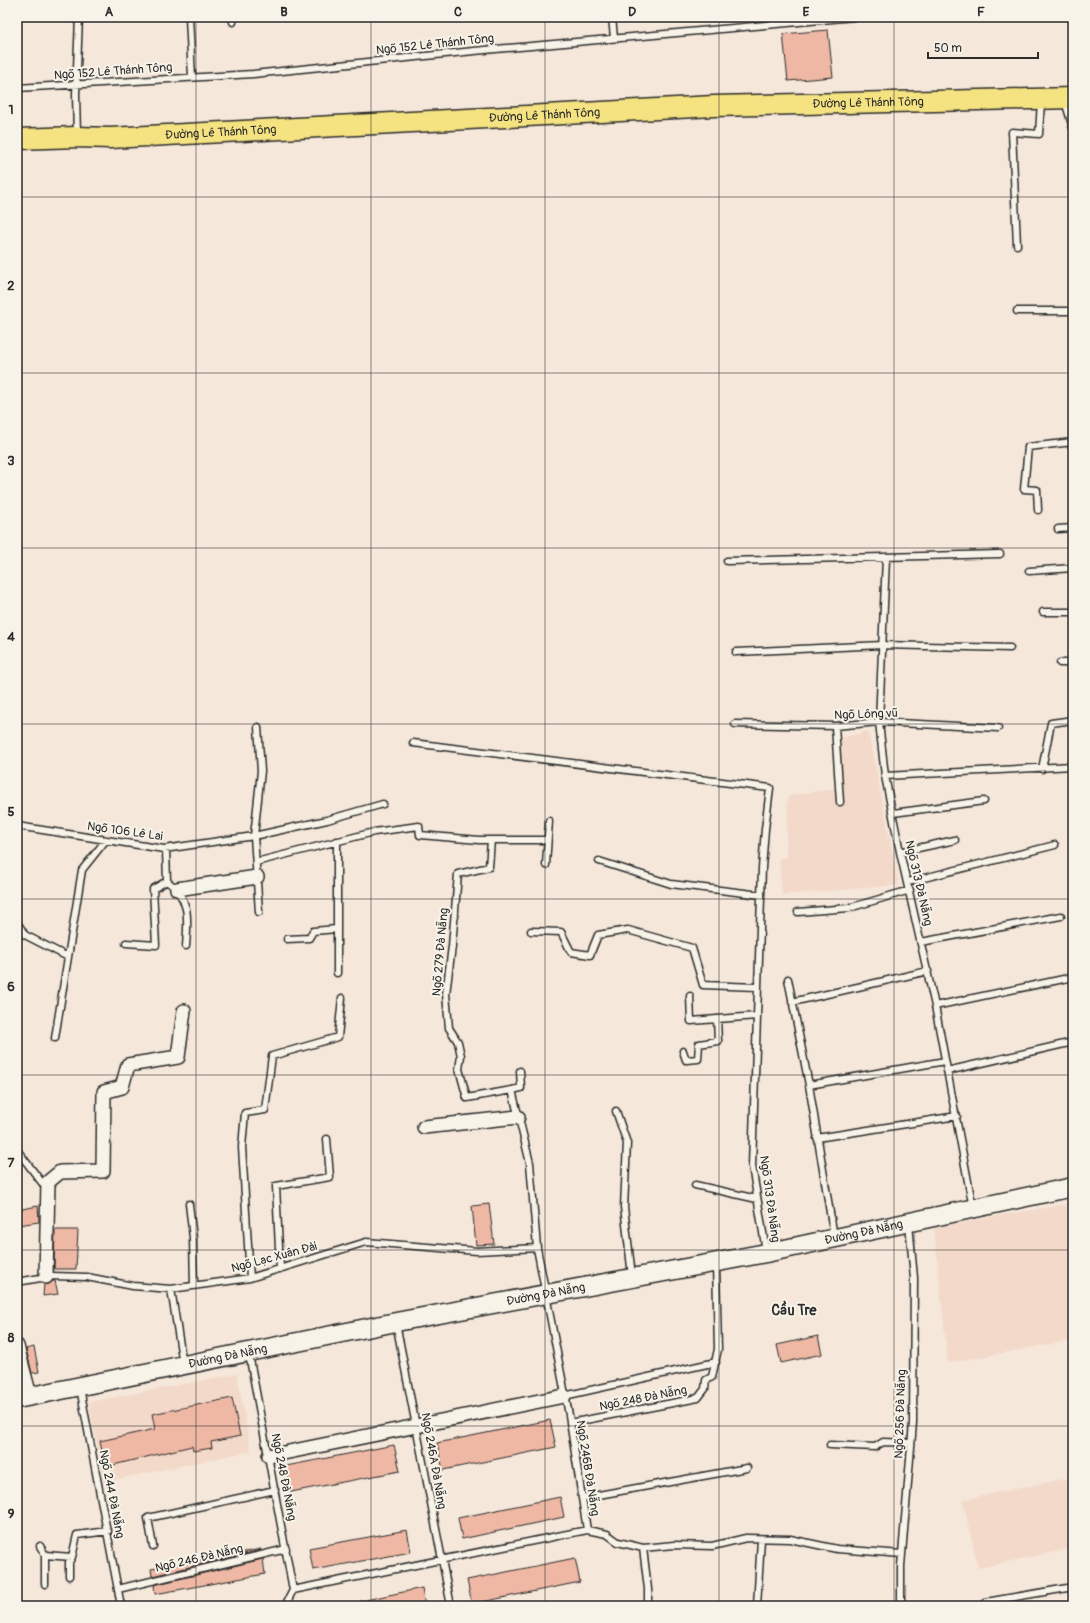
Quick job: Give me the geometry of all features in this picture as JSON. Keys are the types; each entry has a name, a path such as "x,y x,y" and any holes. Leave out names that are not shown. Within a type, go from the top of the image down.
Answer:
{"main road":[{"name":"Đường Lê Thánh Tông","path":"17,139 77,137 110,138 714,106 1068,99"},
{"name":"Đường Đà Nẵng","path":"24,1398 183,1364 396,1322 766,1253 1073,1187"}],"street":[{"path":"172,885 257,876"},
{"path":"46,1277 48,1182 60,1172 103,1171 104,1092 122,1087 128,1065 178,1057 184,1010"},
{"path":"424,1127 518,1117"},
{"path":"17,1346 24,1398"},
{"path":"269,1456 564,1396"}],"lane":[{"path":"77,137 76,85 79,17"},
{"path":"189,17 192,78"},
{"path":"612,17 614,38"},
{"name":"Ngõ 152 Lê Thánh Tông","path":"17,88 253,74 474,51 855,17"},
{"path":"1068,99 1073,128"},
{"path":"1017,245 1012,132 1038,134 1041,100"},
{"path":"1017,311 1073,310"},
{"path":"1038,510 1037,490 1024,489 1028,448 1073,442"},
{"path":"1058,529 1073,528"},
{"path":"727,561 1000,554"},
{"name":"Ngõ 313 Đà Nẵng","path":"886,558 879,722 885,776 900,852 928,971 957,1116 973,1209"},
{"path":"1030,571 1073,568"},
{"path":"1043,612 1073,612"},
{"path":"736,652 882,645 1010,648"},
{"path":"1060,663 1073,663"},
{"path":"1042,769 1051,723 1073,720"},
{"name":"Ngõ Lông vũ","path":"735,724 835,726 879,722 998,728"},
{"path":"835,726 840,802"},
{"path":"258,727 261,771 254,836 259,912"},
{"name":"Ngõ 313 Đà Nẵng","path":"413,743 770,788 764,829 756,1016 752,1166 766,1253"},
{"path":"885,776 1042,769 1073,766"},
{"path":"893,813 984,800"},
{"name":"Ngõ 106 Lê Lai","path":"17,826 166,848 254,836 326,820 383,804"},
{"path":"546,865 547,840 550,821"},
{"path":"256,862 374,832 419,826 420,835 491,840 547,840"},
{"path":"55,1038 82,870 106,840"},
{"name":"Ngõ 279 Đà Nẵng","path":"491,840 489,867 458,874 446,994 449,1028 458,1042 461,1056 459,1069 467,1098 512,1090"},
{"path":"900,852 955,840"},
{"path":"337,972 338,841"},
{"path":"908,882 1055,845"},
{"path":"166,848 172,885 188,913 186,946"},
{"path":"599,861 671,884 761,895"},
{"path":"126,943 156,945 153,889 172,885"},
{"path":"798,912 849,908 910,890"},
{"path":"921,942 1061,916"},
{"path":"17,922 25,935 68,958"},
{"path":"287,939 309,938 313,931 337,929"},
{"path":"531,931 561,932 571,952 590,956 598,935 628,930 692,948 703,985 758,987"},
{"path":"792,1002 928,971"},
{"path":"935,1006 1073,977"},
{"path":"788,979 809,1085 834,1238"},
{"path":"690,996 691,1021 756,1016"},
{"path":"250,1278 242,1147 245,1112 265,1110 272,1056 338,1037 342,998"},
{"path":"683,1051 686,1060 698,1059 699,1044 718,1041 717,1019"},
{"path":"947,1071 1073,1042"},
{"path":"809,1085 945,1061"},
{"path":"520,1071 521,1088 512,1090 530,1163 538,1248 547,1293"},
{"path":"616,1111 627,1143 624,1207 632,1277"},
{"path":"817,1138 957,1116"},
{"path":"280,1268 276,1186 330,1177 327,1139"},
{"path":"17,1150 48,1190"},
{"path":"695,1186 757,1199"},
{"path":"189,1204 193,1238 194,1286"},
{"name":"Ngõ 256 Đà Nẵng","path":"901,1606 902,1554 911,1443 914,1278 909,1223"},
{"name":"Ngõ Lạc Xuân Đài","path":"17,1282 46,1277 87,1277 133,1286 171,1289 250,1278 366,1242 477,1251 538,1248"},
{"name":"Ngõ 248 Đà Nẵng","path":"570,1424 698,1398 705,1389 706,1380 712,1377 718,1349 716,1262"},
{"path":"171,1289 183,1364"},
{"name":"Ngõ 246B Đà Nẵng","path":"547,1293 587,1530 607,1534 618,1542 643,1548 674,1545 712,1546 746,1538 790,1539 837,1549 902,1554"},
{"name":"Ngõ 246A Đà Nẵng","path":"396,1322 450,1605"},
{"name":"Ngõ 248 Đà Nẵng","path":"249,1351 293,1590"},
{"path":"564,1396 716,1362"},
{"name":"Ngõ 244 Đà Nẵng","path":"80,1386 121,1606"},
{"path":"830,1445 875,1447 883,1442 911,1443"},
{"path":"582,1498 747,1468"},
{"path":"153,1546 148,1518 275,1490"},
{"path":"69,1576 69,1562 72,1557 77,1535 108,1530"},
{"path":"285,1606 293,1590 587,1530"},
{"path":"757,1606 761,1539"},
{"path":"40,1546 45,1555 45,1584"},
{"path":"643,1548 648,1588 648,1606"},
{"name":"Ngõ 246 Đà Nẵng","path":"118,1589 286,1549"},
{"path":"45,1555 72,1557"},
{"path":"986,1606 986,1602 1073,1587"}],"shaded area":[{"path":"868,731 899,885 782,895 779,858 786,858 788,796 837,788 835,740"},
{"path":"1073,1203 1073,1340 948,1363 934,1227"},
{"path":"237,1374 251,1451 104,1482 89,1402"},
{"path":"1073,1477 1073,1548 978,1568 963,1500"}],"building":[{"path":"828,30 833,77 788,81 783,34"},
{"path":"489,1204 494,1244 476,1245 472,1206"},
{"path":"38,1206 39,1222 18,1225 17,1210"},
{"path":"55,1230 78,1230 76,1269 54,1269"},
{"path":"55,1281 58,1294 43,1296 44,1284 49,1284"},
{"path":"818,1336 822,1354 781,1363 777,1345"},
{"path":"34,1347 39,1372 32,1373 26,1349"},
{"path":"232,1398 240,1436 211,1442 212,1448 193,1451 192,1446 105,1467 100,1441 155,1429 152,1414"},
{"path":"550,1420 556,1447 443,1470 437,1443"},
{"path":"394,1445 400,1471 291,1492 286,1466"},
{"path":"560,1497 564,1517 462,1539 458,1518"},
{"path":"407,1530 411,1552 313,1570 309,1548"},
{"path":"261,1550 152,1576 151,1569"},
{"path":"575,1558 580,1582 472,1604 467,1580"},
{"path":"263,1559 265,1574 155,1594 154,1585"},
{"path":"422,1588 425,1606 362,1606 361,1601"}],"district":[{"name":"Cầu Tre","path":"794,1310"}]}
